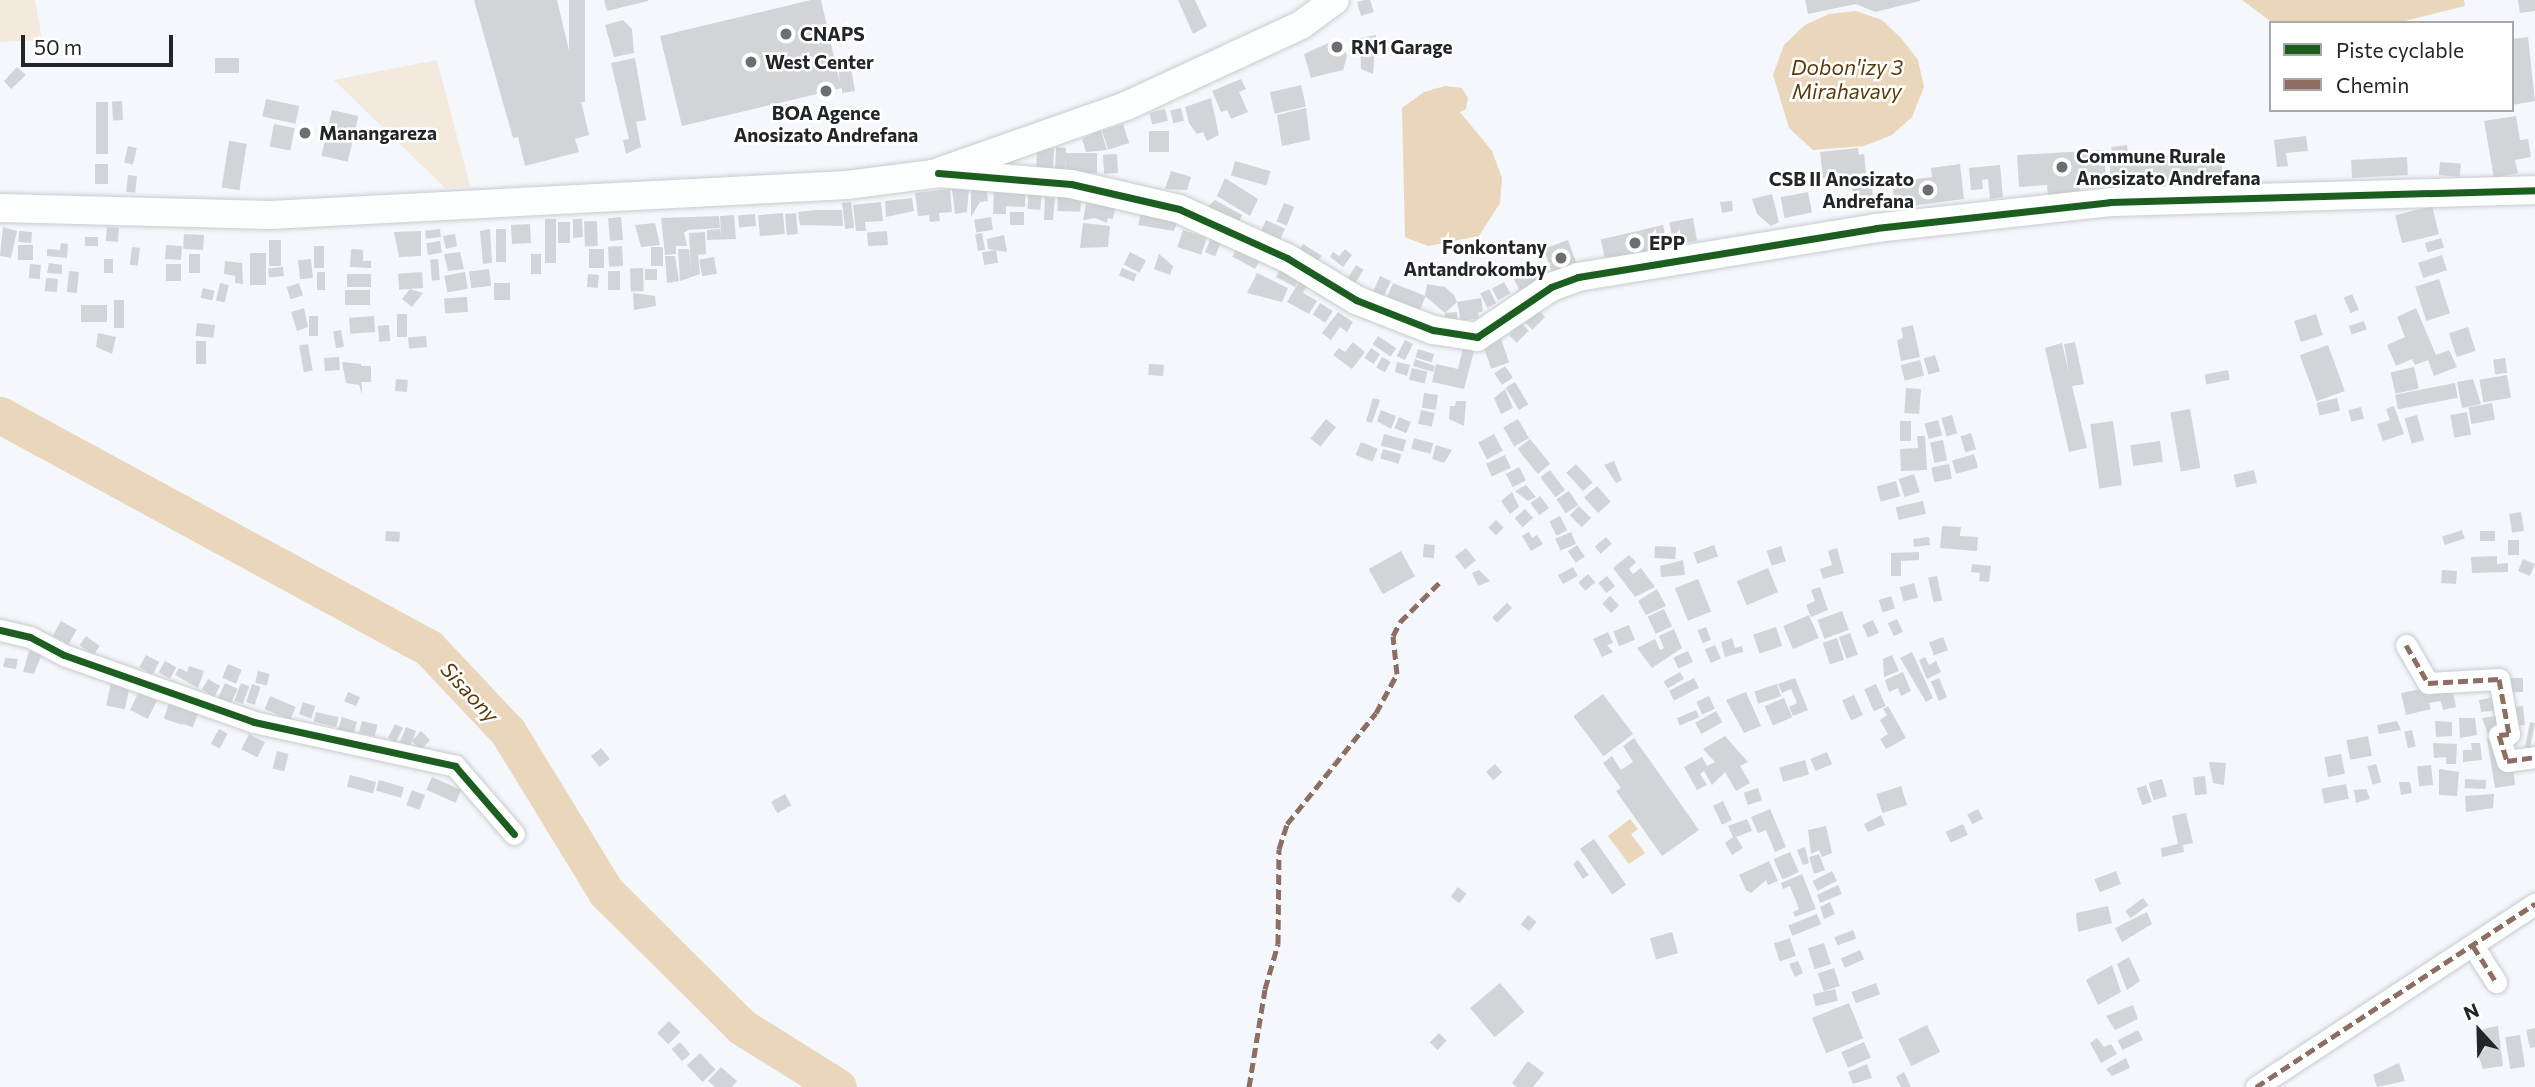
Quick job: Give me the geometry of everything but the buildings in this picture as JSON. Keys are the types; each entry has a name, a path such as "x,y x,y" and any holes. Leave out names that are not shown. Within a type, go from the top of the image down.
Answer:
{"street":[{"path":"0,208 270,215 847,185 938,173 1126,106 1301,25 1335,0"},
{"path":"938,173 1071,184 1179,209 1287,258 1356,300 1433,330 1477,337 1551,287 1578,277 1876,228 2110,202 2535,190"},
{"path":"0,630 30,637 64,655 254,722 455,766 514,834"},
{"path":"2406,645 2428,684 2499,679 2509,734 2499,735 2507,761 2535,757"},
{"path":"2256,1087 2535,904"},
{"path":"2473,946 2496,982"}],"shaded area":[{"path":"0,0 35,0 42,40 0,42"},
{"path":"437,60 470,186 445,188 334,80"}],"water":[{"path":"2242,0 2464,0 2465,6 2405,21 2270,21"},
{"name":"Dobon'izy 3 Mirahavavy","path":"1856,11 1882,20 1901,38 1918,60 1924,87 1912,117 1892,135 1864,146 1813,150 1789,128 1773,75 1784,45 1805,25 1829,14"},
{"path":"1445,86 1462,88 1468,98 1466,109 1460,112 1492,151 1502,178 1500,203 1479,236 1428,246 1405,237 1402,108 1424,92"},
{"path":"1630,819 1638,829 1631,834 1645,853 1629,864 1608,836"}],"waterway":[{"name":"Sisaony","path":"0,415 428,647 508,732 606,892 742,1027 838,1087"}],"marked path":[{"path":"1249,1087 1265,989 1278,944 1279,849 1287,824 1376,713 1397,674 1393,636 1400,622 1441,581"},
{"path":"2406,645 2428,683 2499,679 2509,734 2499,735 2507,761 2535,757"},
{"path":"2256,1087 2535,904"},
{"path":"2473,946 2496,982"}],"cycle path":[{"path":"938,173 1071,184 1179,209 1287,258 1356,300 1433,330 1477,337 1551,287 1578,277 1876,228 2110,202 2535,190"},
{"path":"0,630 30,637 64,655 254,722 455,766 514,834"}],"place":[{"name":"CNAPS","path":"786,34"},
{"name":"RN1 Garage","path":"1337,47"},
{"name":"West Center","path":"751,62"},
{"name":"BOA Agence Anosizato Andrefana","path":"826,91"},
{"name":"Manangareza","path":"305,133"},
{"name":"Commune Rurale Anosizato Andrefana","path":"2062,167"},
{"name":"CSB II Anosizato Andrefana","path":"1928,190"},
{"name":"EPP","path":"1635,243"},
{"name":"Fonkontany Antandrokomby","path":"1561,258"}]}
